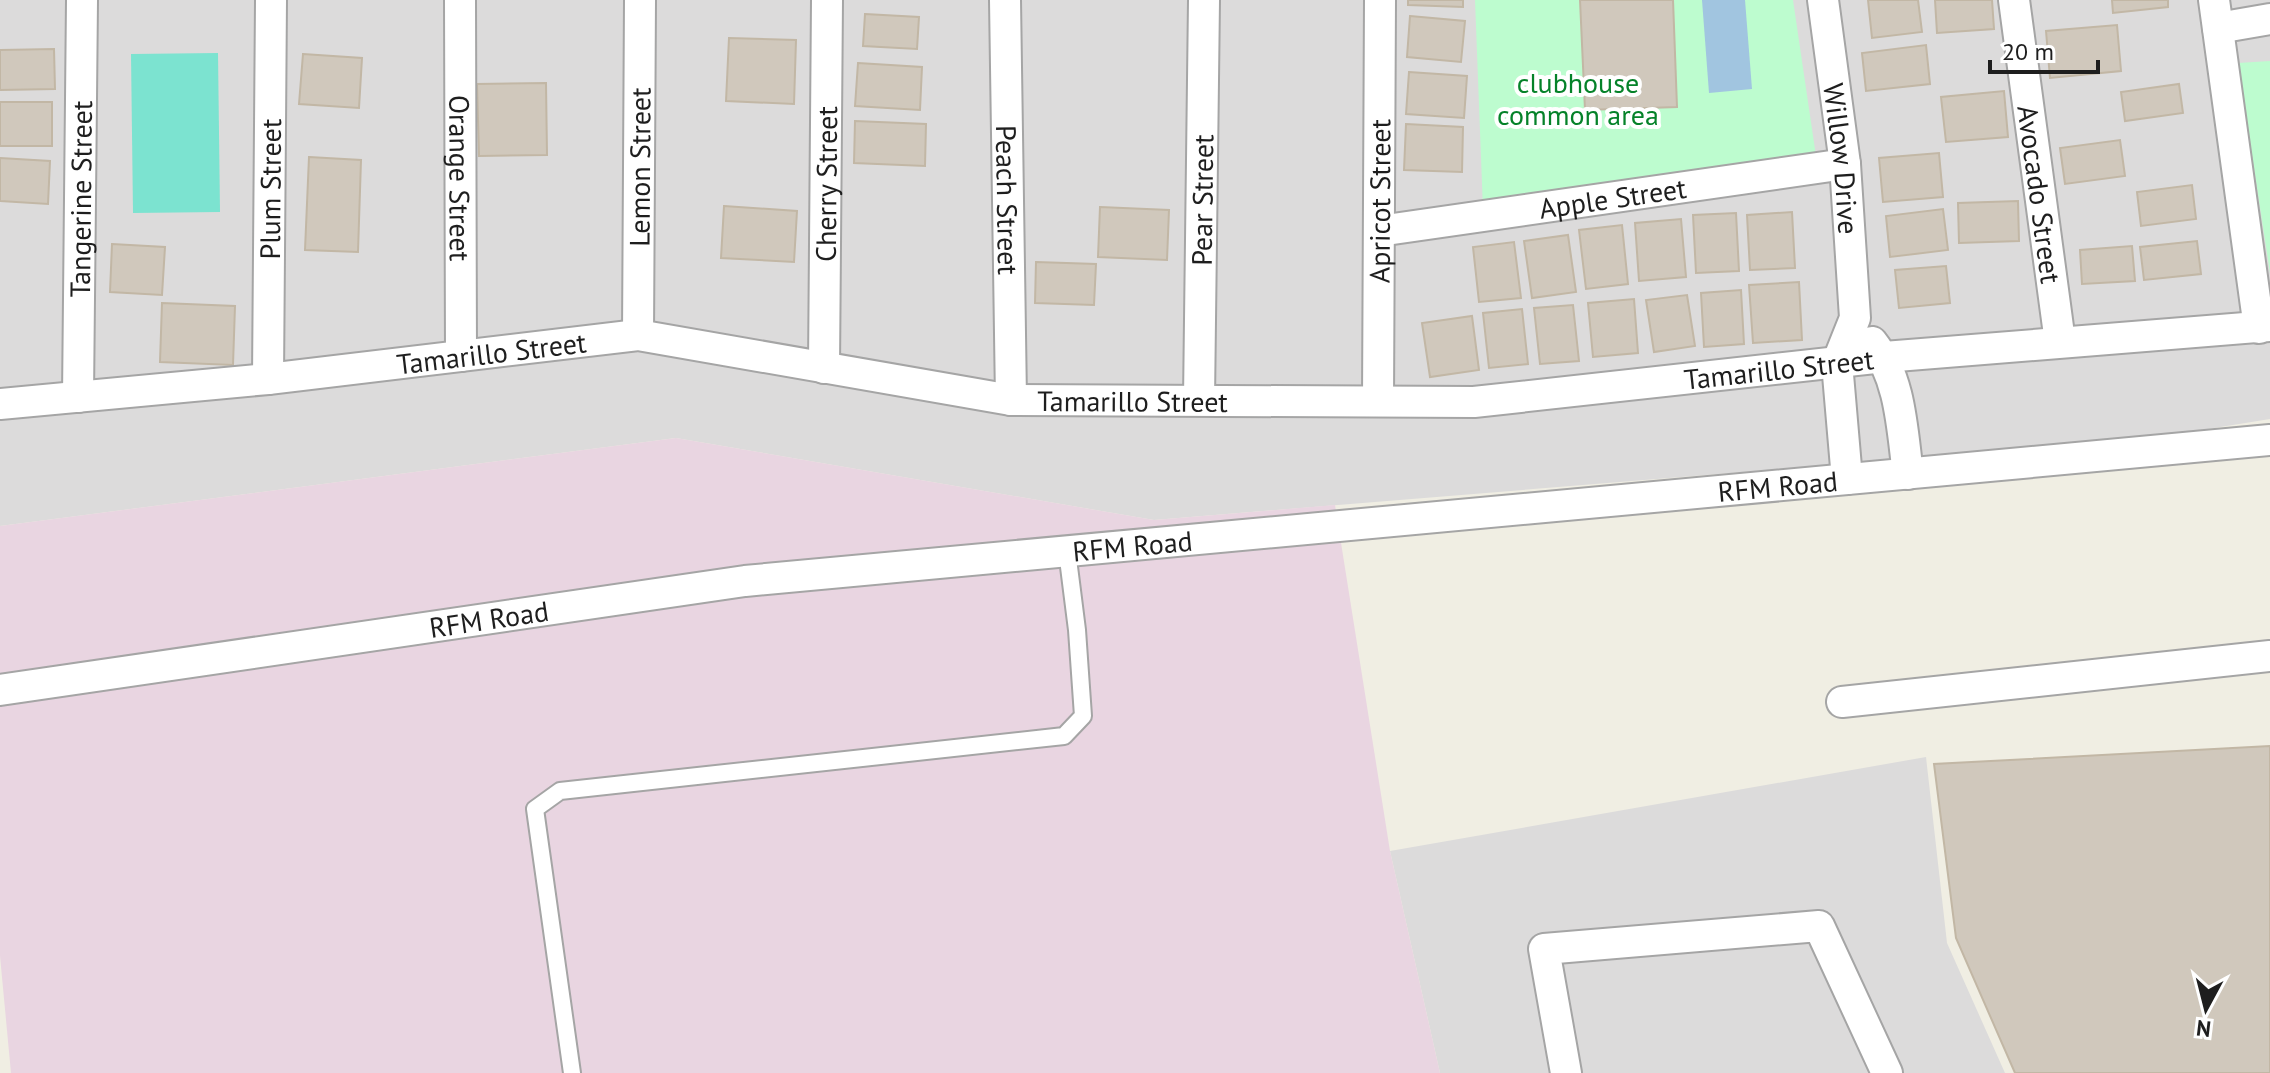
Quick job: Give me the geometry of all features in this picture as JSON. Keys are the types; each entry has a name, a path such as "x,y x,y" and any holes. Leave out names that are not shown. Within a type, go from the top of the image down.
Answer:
{"street":[{"name":"Tangerine Street","path":"78,397 82,0"},
{"name":"Plum Street","path":"268,379 271,0"},
{"name":"Orange Street","path":"460,0 461,356"},
{"name":"Lemon Street","path":"638,335 640,0"},
{"name":"Cherry Street","path":"824,368 827,0"},
{"name":"Peach Street","path":"1005,0 1011,400"},
{"name":"Pear Street","path":"1199,400 1204,0"},
{"name":"Apricot Street","path":"1378,401 1380,0"},
{"name":"Willow Drive","path":"1823,0 1845,164 1855,318"},
{"name":"Avocado Street","path":"2014,0 2060,342"},
{"path":"2265,327 2216,14 2270,19"},
{"name":"Apple Street","path":"1379,231 1845,164"},
{"path":"1855,318 1884,357 1893,380 1908,474"},
{"path":"1847,479 1837,363 1855,318"},
{"name":"Tamarillo Street","path":"0,404 268,379 638,335 1011,400 1474,402 1884,357 2265,327"},
{"name":"RFM Road","path":"0,690 745,581 2270,440"},
{"path":"1842,702 2270,656"},
{"path":"1566,1073 1544,949 1819,926 1887,1073"}],"lane":[{"path":"572,1073 535,809 560,791 1064,736 1083,716 1067,551"}],"shaded area":[{"path":"0,0 2270,0 2270,419 2146,439 1154,520 676,438 0,526"},
{"path":"1702,0 1745,0 1752,89 1709,93"},
{"path":"218,53 220,212 133,213 131,54"},
{"path":"676,438 1154,520 1335,505 1390,851 1440,1073 11,1073 0,956 0,526"},
{"path":"1926,757 1947,943 2005,1073 1440,1073 1390,851"}],"green space":[{"name":"clubhouse common area","path":"1475,0 1793,0 1817,163 1483,210"},
{"path":"2270,61 2270,273 2238,63"}],"building":[{"path":"1408,0 1463,0 1463,7 1408,5"},
{"path":"1580,0 1673,0 1677,107 1585,110"},
{"path":"1868,0 1918,0 1922,32 1872,38"},
{"path":"1935,0 1992,0 1994,29 1937,33"},
{"path":"2112,0 2168,0 2168,7 2113,13"},
{"path":"865,14 919,17 917,49 863,46"},
{"path":"1410,16 1465,21 1461,62 1407,57"},
{"path":"2117,25 2121,71 2050,78 2046,31"},
{"path":"729,38 796,40 794,104 726,101"},
{"path":"1926,45 1930,84 1866,91 1862,53"},
{"path":"54,49 55,89 0,90 0,50"},
{"path":"303,54 362,58 359,108 299,104"},
{"path":"858,63 922,67 920,110 855,106"},
{"path":"1409,72 1467,76 1464,118 1406,114"},
{"path":"546,83 547,155 479,156 477,84"},
{"path":"2179,84 2183,113 2125,121 2121,92"},
{"path":"2004,91 2008,137 1946,142 1941,97"},
{"path":"0,102 52,102 52,146 0,146"},
{"path":"855,121 926,124 925,166 854,163"},
{"path":"1406,124 1463,127 1462,172 1404,170"},
{"path":"2120,140 2125,176 2065,184 2060,148"},
{"path":"1939,153 1943,197 1883,202 1879,158"},
{"path":"309,157 361,160 358,252 305,250"},
{"path":"0,158 50,161 48,204 0,201"},
{"path":"2192,185 2196,219 2141,226 2137,192"},
{"path":"2018,201 2019,241 1959,243 1958,203"},
{"path":"724,206 797,211 794,262 721,258"},
{"path":"1100,207 1169,210 1167,260 1098,257"},
{"path":"1943,209 1948,250 1890,257 1886,216"},
{"path":"1792,212 1795,268 1750,270 1747,215"},
{"path":"1736,213 1739,271 1696,273 1693,215"},
{"path":"1681,219 1686,277 1639,281 1635,223"},
{"path":"1622,225 1628,284 1586,289 1579,230"},
{"path":"1568,235 1576,292 1532,298 1524,241"},
{"path":"2197,241 2201,274 2144,280 2140,247"},
{"path":"1514,242 1521,298 1479,302 1473,247"},
{"path":"112,244 165,247 162,295 110,292"},
{"path":"2132,246 2135,281 2082,284 2080,250"},
{"path":"1036,262 1096,264 1094,305 1035,303"},
{"path":"1946,266 1950,303 1899,308 1895,270"},
{"path":"1799,282 1802,340 1753,343 1749,285"},
{"path":"1741,290 1744,344 1704,347 1701,293"},
{"path":"1687,295 1695,346 1654,352 1646,300"},
{"path":"1634,299 1638,353 1593,357 1588,303"},
{"path":"162,303 235,306 233,365 160,362"},
{"path":"1573,305 1579,361 1540,364 1534,308"},
{"path":"1522,309 1528,364 1489,368 1483,313"},
{"path":"1472,316 1479,370 1430,377 1422,323"},
{"path":"2270,746 2270,1073 2015,1073 1956,938 1934,764"}]}
